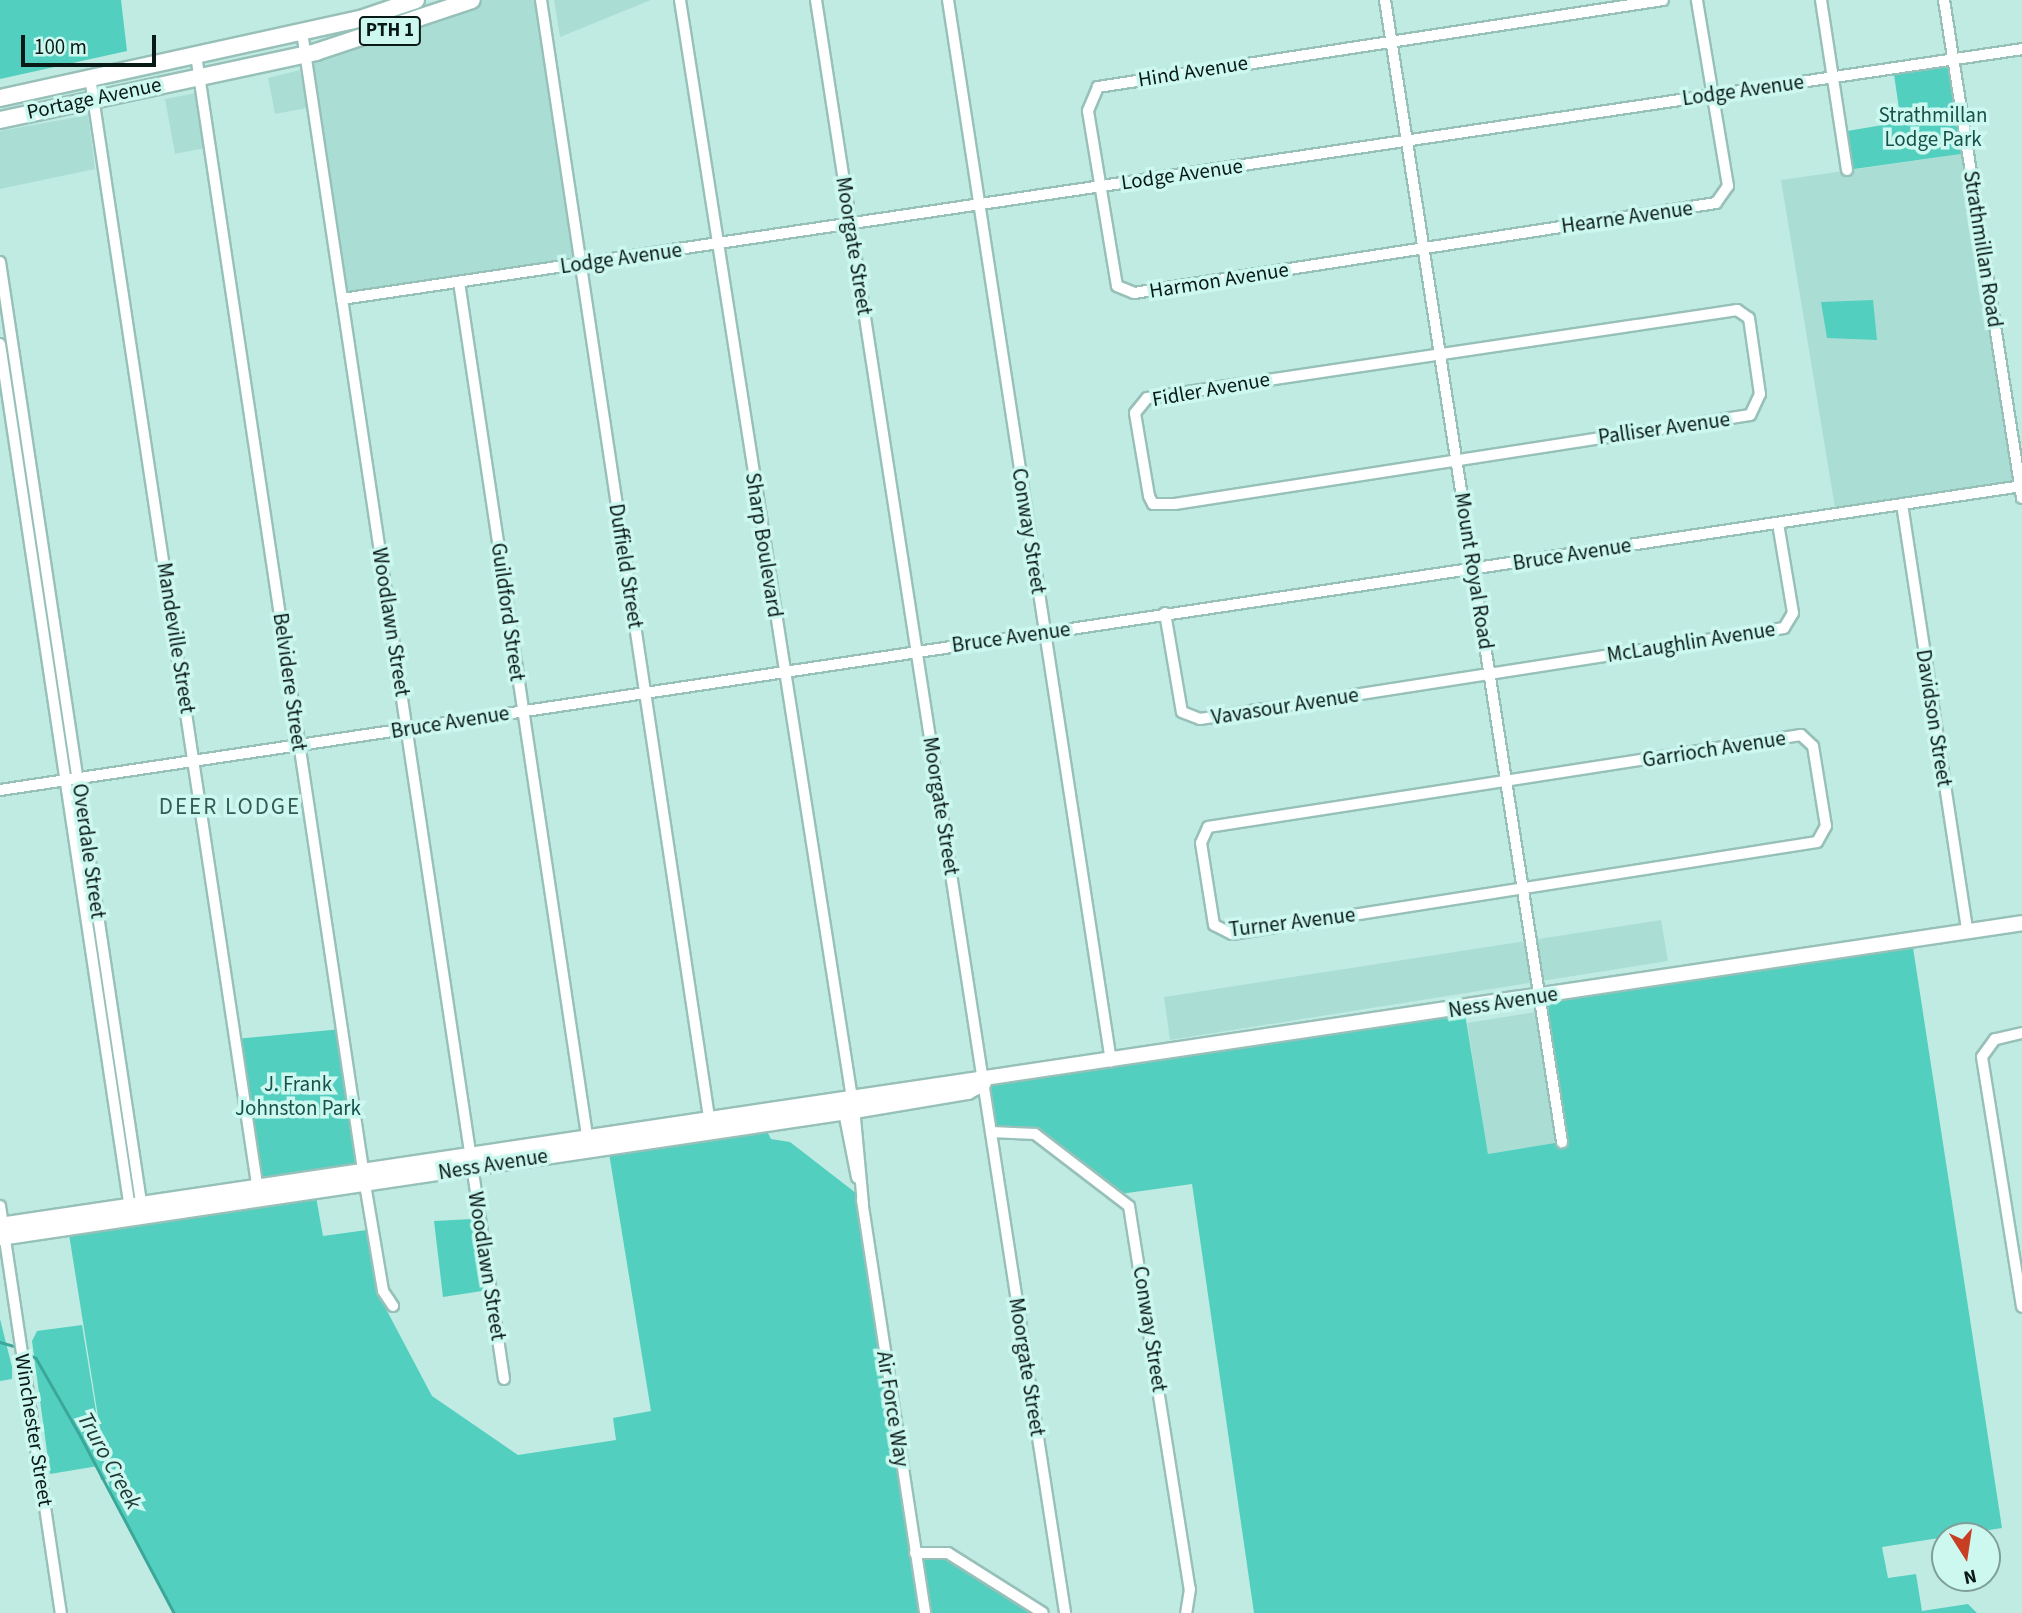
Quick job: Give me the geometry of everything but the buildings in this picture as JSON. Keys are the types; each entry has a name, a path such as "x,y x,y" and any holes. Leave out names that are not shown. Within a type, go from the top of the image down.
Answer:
{"highway":[{"name":"Portage Avenue","path":"0,98 302,32 415,0"},
{"name":"Portage Avenue","path":"0,120 306,54 377,36 472,0"}],"main road":[{"name":"Ness Avenue","path":"2,1231 848,1101 968,1092 984,1083 1111,1062 2022,923"}],"street":[{"name":"Duffield Street","path":"541,0 710,1124"},
{"name":"Sharp Boulevard","path":"680,0 848,1101"},
{"name":"Moorgate Street","path":"816,0 1065,1613"},
{"name":"Conway Street","path":"948,0 1111,1062"},
{"name":"Mount Royal Road","path":"1385,0 1562,1142"},
{"name":"Hind Avenue","path":"1100,186 1088,99 1097,87 1663,0"},
{"path":"1697,0 1715,95"},
{"path":"1821,0 1847,170"},
{"name":"Strathmillan Road","path":"1944,0 2022,498"},
{"name":"Woodlawn Street","path":"302,32 504,1379"},
{"name":"Lodge Avenue","path":"342,299 2022,49"},
{"name":"Belvidere Street","path":"196,55 364,1176 383,1292 393,1306"},
{"name":"Mandeville Street","path":"90,77 259,1192"},
{"name":"Hearne Avenue","path":"1423,247 1725,199 1715,95"},
{"name":"Harmon Avenue","path":"1100,186 1115,278 1127,294 1423,247"},
{"name":"Overdale Street","path":"0,262 78,778 136,1211"},
{"name":"Guildford Street","path":"459,282 588,1143"},
{"name":"Palliser Avenue","path":"1440,352 1725,309 1749,318 1754,348 1760,402 1750,415 1456,459"},
{"name":"Overdale Street","path":"0,344 65,780 136,1211"},
{"name":"Fidler Avenue","path":"1440,352 1147,398 1135,413 1149,496 1163,506 1456,459"},
{"path":"21,486 33,484"},
{"name":"Bruce Avenue","path":"0,790 2021,486"},
{"name":"Davidson Street","path":"1902,504 1967,932"},
{"name":"McLaughlin Avenue","path":"1490,674 1787,627 1793,613 1778,523"},
{"name":"Vavasour Avenue","path":"1165,613 1182,712 1192,719 1490,674"},
{"name":"Garrioch Avenue","path":"1506,781 1805,736 1813,746 1826,826 1823,839 1812,843 1522,889"},
{"name":"Turner Avenue","path":"1506,781 1215,825 1202,832 1201,843 1214,925 1227,934 1522,889"},
{"path":"2022,1033 1994,1039 1982,1057 2022,1307"},
{"name":"Air Force Way","path":"848,1101 925,1613"},
{"name":"Conway Street","path":"991,1132 1035,1134 1129,1206 1190,1589 1186,1613"},
{"name":"Winchester Street","path":"0,1206 61,1613"},
{"path":"915,1553 948,1553 1043,1613"}],"shaded area":[{"path":"472,0 541,0 580,264 342,299 306,54"},
{"path":"554,0 651,0 560,37"},
{"path":"300,70 307,108 275,114 268,78"},
{"path":"201,92 210,147 175,154 165,99"},
{"path":"88,115 95,169 0,189 0,131"},
{"path":"1968,153 2020,486 1836,514 1781,180"},
{"path":"1661,920 1668,961 1170,1040 1164,997"},
{"path":"1542,1011 1562,1142 1488,1154 1467,1023"}],"green space":[{"path":"0,0 121,0 127,51 0,79"},
{"name":"Strathmillan Lodge Park","path":"1954,59 1968,153 1847,170 1841,132 1901,122 1893,68"},
{"path":"1873,300 1877,340 1827,338 1821,302"},
{"path":"1912,941 2002,1528 2001,1522 1931,1522 1931,1539 1882,1547 1888,1578 1916,1574 1922,1611 1968,1604 1977,1613 1254,1613 1192,1184 1120,1194 1045,1140 991,1132 984,1083 1464,1008 1488,1154 1561,1142 1538,997"},
{"name":"J. Frank Johnston Park","path":"342,1029 363,1169 258,1186 236,1039"},
{"path":"767,1131 771,1139 790,1142 861,1197 915,1553 935,1550 1043,1613 174,1613 110,1492 68,1228 315,1191 323,1236 374,1229 383,1291 393,1306 386,1309 432,1396 518,1455 616,1440 613,1418 651,1411 608,1147"},
{"path":"472,1219 485,1284 482,1291 443,1297 434,1221"},
{"path":"0,1319 12,1367 12,1379 0,1381"},
{"path":"82,1325 107,1479 101,1480 98,1466 50,1474 32,1341 37,1331"}],"waterway":[{"name":"Truro Creek","path":"0,1342 17,1347"},
{"name":"Truro Creek","path":"26,1353 36,1358 81,1437 174,1613"}],"district":[{"name":"DEER LODGE","path":"230,807"}]}
